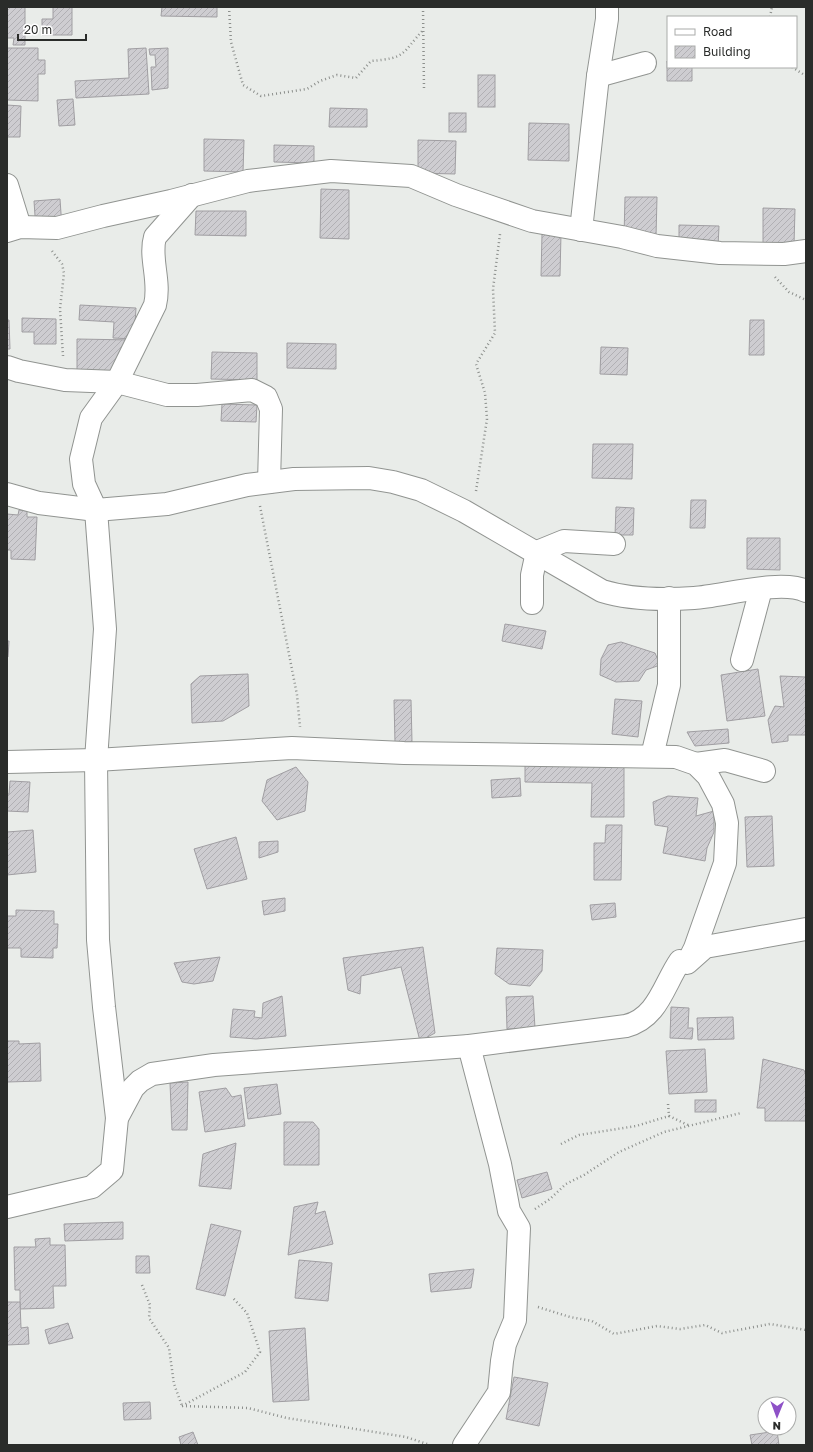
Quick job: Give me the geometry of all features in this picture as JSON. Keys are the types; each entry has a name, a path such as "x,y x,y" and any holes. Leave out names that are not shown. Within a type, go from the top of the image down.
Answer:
{"street":[{"path":"580,230 598,76 607,19 606,7"},
{"path":"598,76 645,63"},
{"path":"7,185 21,229 57,228 248,181 331,170 411,176 456,195 532,221 622,237 657,246 720,253 784,254 806,251"},
{"path":"7,1207 92,1187 112,1170 117,1118 98,940 96,760 105,629 96,510 84,484 81,459 91,418 117,382 155,305 158,292 153,246 155,237 192,195"},
{"path":"7,366 19,371 65,380 117,382 167,395 197,395 252,390 266,397 271,409 262,483"},
{"path":"7,494 39,502 96,510 166,504 262,483 294,479 369,478 393,482 421,490 472,515 602,591 622,597 693,598 787,587 806,591"},
{"path":"537,552 564,541 614,544"},
{"path":"532,603 532,575 537,552"},
{"path":"742,660 761,589"},
{"path":"652,756 669,685 669,598"},
{"path":"7,762 96,760 302,748 404,752 676,756 696,764 708,776 723,804 727,823 725,863 695,948 687,963"},
{"path":"696,764 725,760 764,771"},
{"path":"687,963 705,947 806,929"},
{"path":"117,1118 133,1088 140,1081 152,1074 214,1066 470,1046 636,1024 662,997 671,974 680,960 687,963"},
{"path":"464,1445 499,1392 502,1361 506,1344 515,1320 514,1301 518,1227 509,1211 493,1135 470,1046"}],"path":[{"path":"229,7 231,42 243,85 261,96 307,89 320,81 337,75 356,78 371,61 392,59 403,54 424,29"},
{"path":"422,7 424,29 424,88"},
{"path":"794,68 806,76"},
{"path":"472,515 487,419 485,393 476,364 495,333 492,289 503,211"},
{"path":"21,229 62,264 64,273 60,309 65,380"},
{"path":"754,254 789,292 806,300"},
{"path":"262,483 298,695 302,748"},
{"path":"668,1104 670,1116"},
{"path":"518,1227 532,1210 550,1199 566,1184 584,1175 618,1152 664,1132 741,1113"},
{"path":"561,1144 579,1135 636,1126 670,1116 689,1125"},
{"path":"142,1285 150,1305 149,1318 169,1348 174,1384 182,1406"},
{"path":"182,1406 245,1372 260,1352 247,1314 232,1297"},
{"path":"514,1301 570,1317 592,1321 614,1334 657,1326 680,1329 705,1325 722,1333 770,1324 806,1330"},
{"path":"182,1406 248,1408 287,1418 406,1437 430,1445"}],"building":[{"path":"7,7 25,7 25,45 13,45 14,38 7,38"},
{"path":"53,7 72,7 72,35 42,35 42,19 53,19"},
{"path":"162,7 217,7 217,17 161,16"},
{"path":"7,48 38,48 38,60 45,60 45,74 38,74 38,101 7,100"},
{"path":"146,48 149,94 76,98 75,81 129,78 128,49"},
{"path":"168,48 168,88 152,90 151,67 156,67 155,55 150,55 149,49"},
{"path":"667,68 692,68 692,81 667,81"},
{"path":"478,75 495,75 495,107 478,107"},
{"path":"73,99 75,125 59,126 57,100"},
{"path":"7,105 21,106 20,137 7,137"},
{"path":"330,108 367,109 367,127 329,127"},
{"path":"449,113 466,113 466,132 449,132"},
{"path":"529,123 569,124 569,161 528,160"},
{"path":"204,139 244,140 243,172 204,171"},
{"path":"418,140 456,141 455,174 418,173"},
{"path":"274,145 314,146 314,163 274,162"},
{"path":"321,189 349,190 349,239 320,238"},
{"path":"625,197 657,197 656,237 624,237"},
{"path":"60,199 62,228 36,230 34,201"},
{"path":"763,208 795,209 794,245 763,245"},
{"path":"196,211 246,211 246,236 195,235"},
{"path":"679,225 719,226 718,247 679,247"},
{"path":"542,234 561,234 560,276 541,276"},
{"path":"80,305 136,308 134,339 113,338 114,322 79,320"},
{"path":"22,318 56,319 56,344 34,344 34,332 22,332"},
{"path":"7,320 9,320 10,349 7,349"},
{"path":"750,320 764,320 764,355 749,355"},
{"path":"77,339 133,340 120,372 77,372"},
{"path":"287,343 336,344 336,369 287,368"},
{"path":"601,347 628,348 627,375 600,374"},
{"path":"212,352 257,353 257,380 211,379"},
{"path":"222,404 257,405 256,422 221,421"},
{"path":"593,444 633,444 632,479 592,478"},
{"path":"691,500 706,500 705,528 690,528"},
{"path":"616,507 634,508 633,535 615,535"},
{"path":"19,510 27,511 27,517 37,517 35,560 11,559 11,550 7,550 7,514 18,515"},
{"path":"747,538 780,538 780,570 747,569"},
{"path":"505,624 546,631 542,649 502,641"},
{"path":"7,641 9,641 8,657 7,657"},
{"path":"621,642 655,653 660,665 646,670 639,681 616,682 600,675 601,659 608,645"},
{"path":"758,669 765,716 727,721 721,675"},
{"path":"248,674 249,706 223,721 192,723 191,684 200,676"},
{"path":"780,676 806,677 806,735 788,735 788,741 772,743 768,720 775,706 784,707"},
{"path":"615,699 642,701 638,737 612,734"},
{"path":"394,700 411,700 412,742 395,743"},
{"path":"728,729 729,743 695,746 687,732"},
{"path":"525,764 624,764 624,817 591,817 592,783 525,782"},
{"path":"296,767 308,782 305,811 277,820 262,801 267,780"},
{"path":"520,778 521,796 492,798 491,780"},
{"path":"10,781 30,782 28,812 7,811 7,794 9,794"},
{"path":"668,796 698,798 696,816 714,811 714,832 707,848 705,861 663,853 668,827 655,825 653,802"},
{"path":"772,816 774,866 747,867 745,817"},
{"path":"606,825 622,825 621,880 594,880 594,843 605,843"},
{"path":"33,830 36,872 7,875 7,832"},
{"path":"236,837 247,879 207,889 194,849"},
{"path":"278,841 278,852 259,858 259,842"},
{"path":"285,898 285,911 264,915 262,901"},
{"path":"615,903 616,917 592,920 590,905"},
{"path":"16,910 54,911 54,924 58,924 57,948 53,948 53,958 21,957 21,948 7,948 7,916 16,916"},
{"path":"423,947 435,1033 420,1041 401,967 361,976 360,994 348,990 343,958"},
{"path":"497,948 543,950 542,971 530,986 509,984 495,974"},
{"path":"220,957 213,981 194,984 182,982 174,963"},
{"path":"282,996 286,1036 256,1039 230,1037 233,1009 255,1011 254,1017 262,1018 263,1003"},
{"path":"533,996 535,1028 507,1029 506,997"},
{"path":"671,1007 689,1008 688,1028 693,1028 692,1039 670,1038"},
{"path":"733,1017 734,1039 698,1040 697,1018"},
{"path":"7,1041 19,1041 19,1044 40,1043 41,1081 7,1082"},
{"path":"705,1049 707,1092 669,1094 666,1051"},
{"path":"763,1059 804,1070 806,1076 806,1121 765,1121 765,1108 757,1108"},
{"path":"188,1082 187,1130 172,1130 170,1083"},
{"path":"277,1084 281,1114 248,1119 244,1088"},
{"path":"226,1088 232,1097 241,1095 245,1126 205,1132 199,1092"},
{"path":"695,1100 716,1100 716,1112 695,1112"},
{"path":"284,1122 313,1122 319,1129 319,1165 284,1165"},
{"path":"236,1143 231,1189 199,1186 203,1154"},
{"path":"547,1172 552,1189 522,1198 517,1180"},
{"path":"318,1202 315,1214 325,1211 333,1244 288,1255 294,1207"},
{"path":"123,1222 123,1239 65,1241 64,1224"},
{"path":"211,1224 241,1231 225,1296 196,1289"},
{"path":"50,1238 50,1245 65,1245 66,1286 53,1286 54,1308 20,1309 20,1290 15,1290 14,1247 36,1247 35,1239"},
{"path":"136,1256 149,1256 150,1273 136,1273"},
{"path":"299,1260 332,1263 328,1301 295,1298"},
{"path":"474,1269 471,1288 431,1292 429,1274"},
{"path":"7,1302 20,1302 21,1328 28,1327 29,1344 7,1345"},
{"path":"68,1323 73,1338 49,1344 45,1330"},
{"path":"305,1328 309,1400 273,1402 269,1331"},
{"path":"514,1377 548,1383 539,1426 506,1419"},
{"path":"150,1402 151,1419 124,1420 123,1403"},
{"path":"193,1432 198,1445 181,1445 179,1437"},
{"path":"757,1434 757,1436 778,1436 779,1445 752,1445 750,1435"}]}
